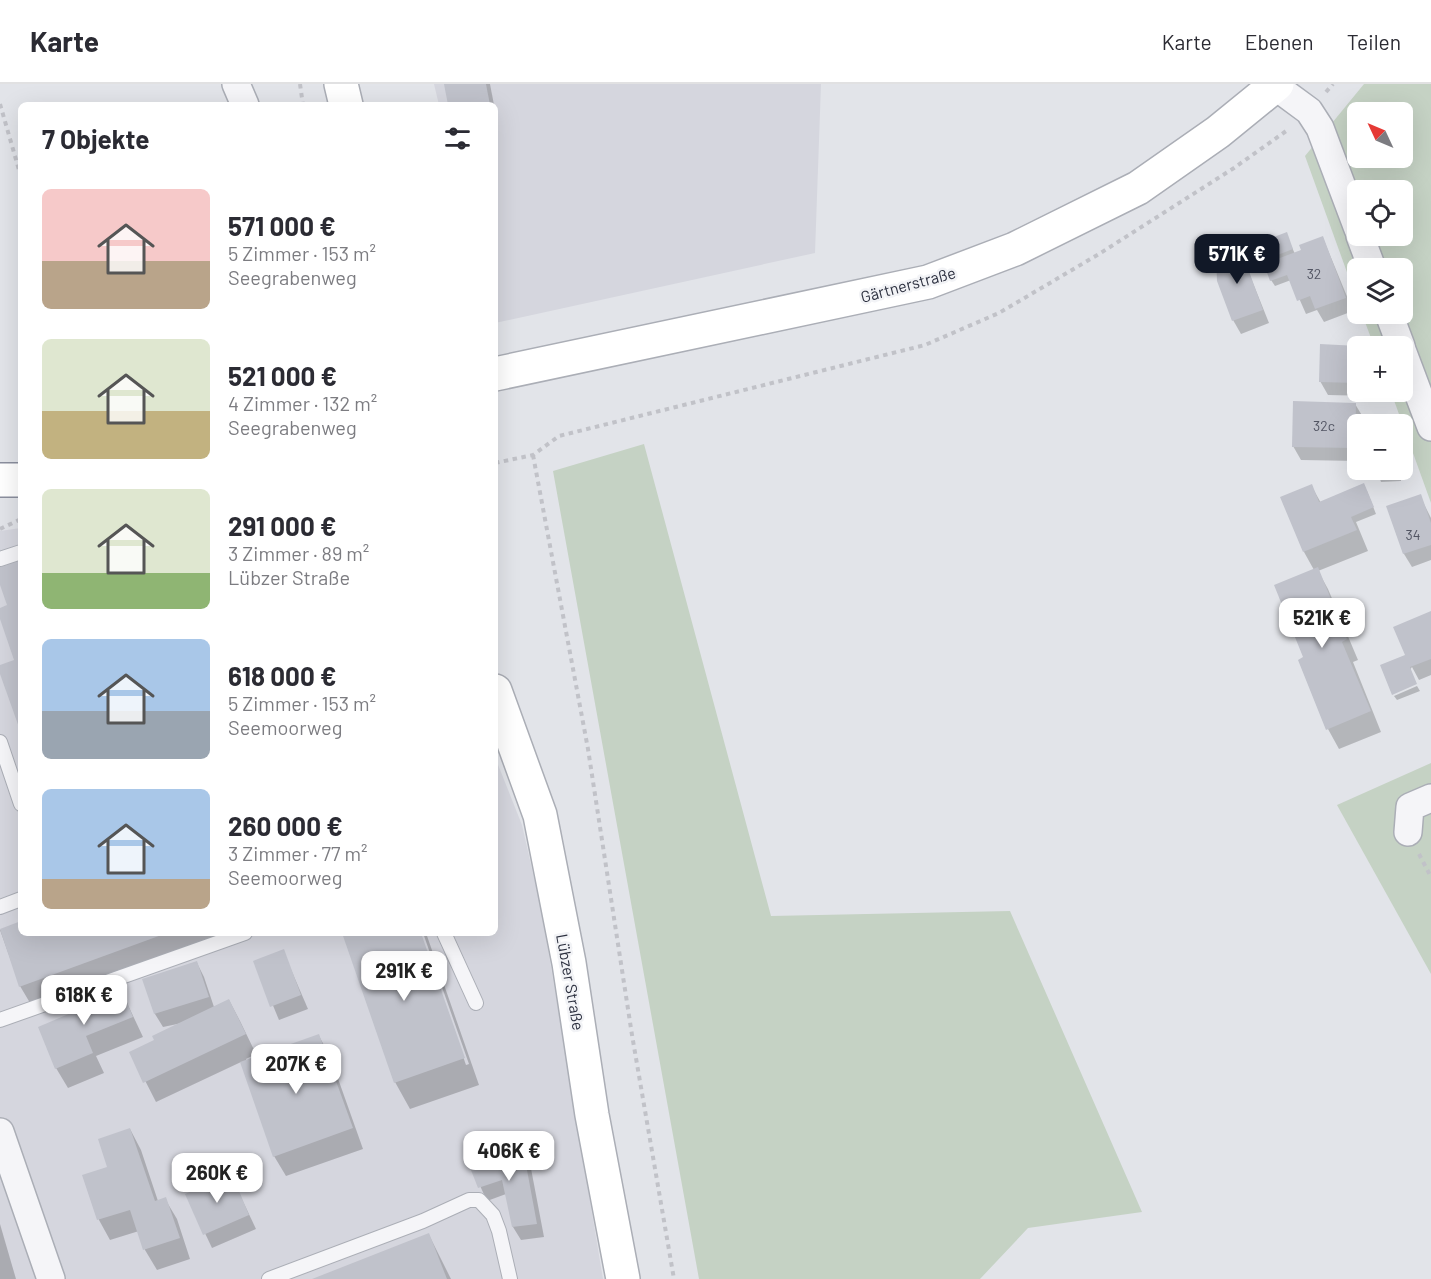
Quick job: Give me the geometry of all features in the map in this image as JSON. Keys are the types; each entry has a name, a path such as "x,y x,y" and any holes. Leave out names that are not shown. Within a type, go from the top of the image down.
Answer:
{"main road":[{"path":"341,84 345,102"},
{"name":"Gärtnerstraße","path":"498,373 928,282 1016,249 1138,188 1218,132 1276,85"},
{"path":"0,480 18,481"},
{"path":"0,486 18,482"},
{"name":"Lübzer Straße","path":"498,699 540,815 570,963 592,1115 623,1279"}],"street":[{"path":"236,84 244,102"},
{"path":"1276,85 1309,111 1320,128 1347,200"},
{"path":"1413,378 1431,427"},
{"path":"1408,832 1410,807 1431,798"},
{"path":"0,1132 51,1279"}],"lane":[{"path":"0,560 18,553"},
{"path":"0,742 18,795"},
{"path":"0,907 18,900"},
{"path":"0,1020 237,936"},
{"path":"445,936 476,1003"},
{"path":"269,1279 423,1221 470,1200 479,1200 493,1215 510,1279"}],"path":[{"path":"300,84 303,102"},
{"path":"0,104 18,167"},
{"path":"533,455 588,749 632,1035 674,1279"},
{"path":"0,529 18,520"}],"shaded area":[{"path":"434,84 821,84 815,253 498,322 498,102 438,102"},
{"path":"18,528 18,936 498,936 498,765 522,825 542,913 603,1279 0,1279 0,531"}],"green space":[{"path":"1364,84 1431,84 1431,503 1413,453 1413,414 1399,414 1395,402 1413,402 1413,336 1370,336 1366,324 1413,324 1413,258 1347,258 1347,272 1305,156 1347,105 1347,168 1413,168 1413,102 1349,102"},
{"path":"644,444 771,916 1010,911 1142,1212 1028,1228 980,1279 699,1279 553,471"},
{"path":"1431,763 1431,974 1337,805"}],"building":[{"path":"444,84 486,84 489,102 447,102"},
{"path":"1287,232 1293,249 1275,256 1269,239"},
{"path":"1323,236 1346,298 1315,309 1310,296 1297,301 1287,275 1270,281 1264,264 1301,250 1299,245"},
{"path":"1241,249 1263,310 1232,321 1217,281 1216,254"},
{"path":"1320,344 1347,345 1347,383 1319,382"},
{"path":"1293,401 1356,403 1356,414 1347,414 1347,448 1292,447"},
{"path":"1364,483 1374,507 1351,517 1357,530 1303,552 1280,497 1312,484 1319,502"},
{"path":"1421,494 1431,523 1431,545 1403,554 1386,506"},
{"path":"18,559 18,725 0,674 0,665 14,660 0,619 0,608 7,605 0,585 0,566"},
{"path":"1318,567 1347,639 1342,642 1371,711 1326,730 1298,660 1303,657 1274,585"},
{"path":"1431,611 1431,659 1410,667 1417,684 1392,695 1380,665 1405,655 1393,627"},
{"path":"18,922 18,936 159,936 19,987 0,929"},
{"path":"343,936 422,936 465,1058 394,1083"},
{"path":"284,949 301,995 270,1007 253,961"},
{"path":"197,961 209,997 154,1014 142,979"},
{"path":"120,985 133,1017 86,1036 93,1053 55,1069 38,1027 71,1013 68,1006"},
{"path":"229,999 246,1034 143,1083 129,1052 154,1040 152,1036"},
{"path":"319,1034 353,1128 273,1157 240,1062"},
{"path":"130,1128 155,1201 166,1197 180,1238 143,1250 130,1210 97,1220 82,1175 107,1167 98,1139"},
{"path":"522,1143 537,1224 512,1227 502,1180 478,1188 469,1165"},
{"path":"232,1174 249,1215 203,1235 185,1194"},
{"path":"429,1233 447,1279 312,1279"}]}
